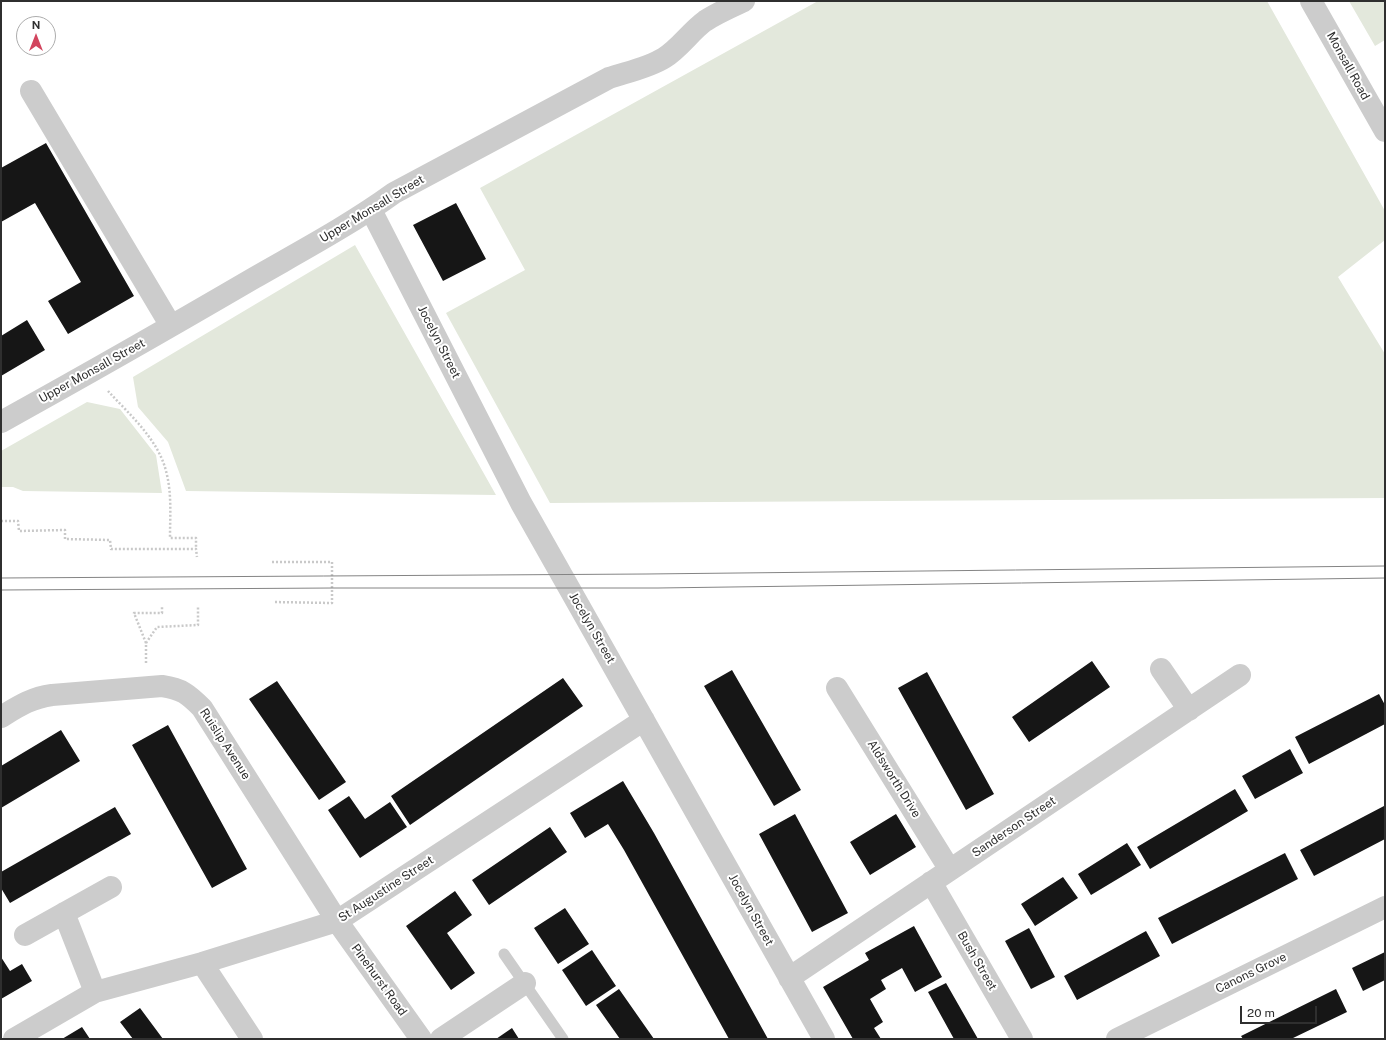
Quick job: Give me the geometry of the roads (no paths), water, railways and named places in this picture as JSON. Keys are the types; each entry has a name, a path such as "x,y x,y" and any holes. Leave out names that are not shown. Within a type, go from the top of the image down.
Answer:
{"street":[{"name":"Upper Monsall Street","path":"1,422 91,372 371,210 394,193 609,78 662,59 674,51 706,20 744,1"},
{"name":"Monsall Road","path":"1311,1 1385,131"},
{"path":"31,91 171,326"},
{"name":"Jocelyn Street","path":"371,210 521,503 788,978 824,1039"},
{"path":"1162,669 1189,710"},
{"name":"Sanderson Street","path":"788,978 1240,675"},
{"name":"Ruislip Avenue","path":"1,717 28,701 38,697 162,686 185,692 202,708 337,921"},
{"name":"Aldsworth Drive","path":"837,688 950,870"},
{"name":"St Augustine Street","path":"14,1039 95,992 202,963 337,921 644,720"},
{"name":"Bush Street","path":"931,882 1022,1039"},
{"path":"25,935 112,887"},
{"name":"Canons Grove","path":"1117,1039 1385,907"},
{"path":"64,913 95,992"},
{"name":"Pinehurst Road","path":"337,921 421,1039"},
{"path":"202,963 252,1039"},
{"path":"441,1039 525,984"}],"lane":[{"path":"504,954 563,1039"}],"tram line":[{"path":"1,578 646,574 1385,566"},
{"path":"1,590 658,588 1385,578"}]}
